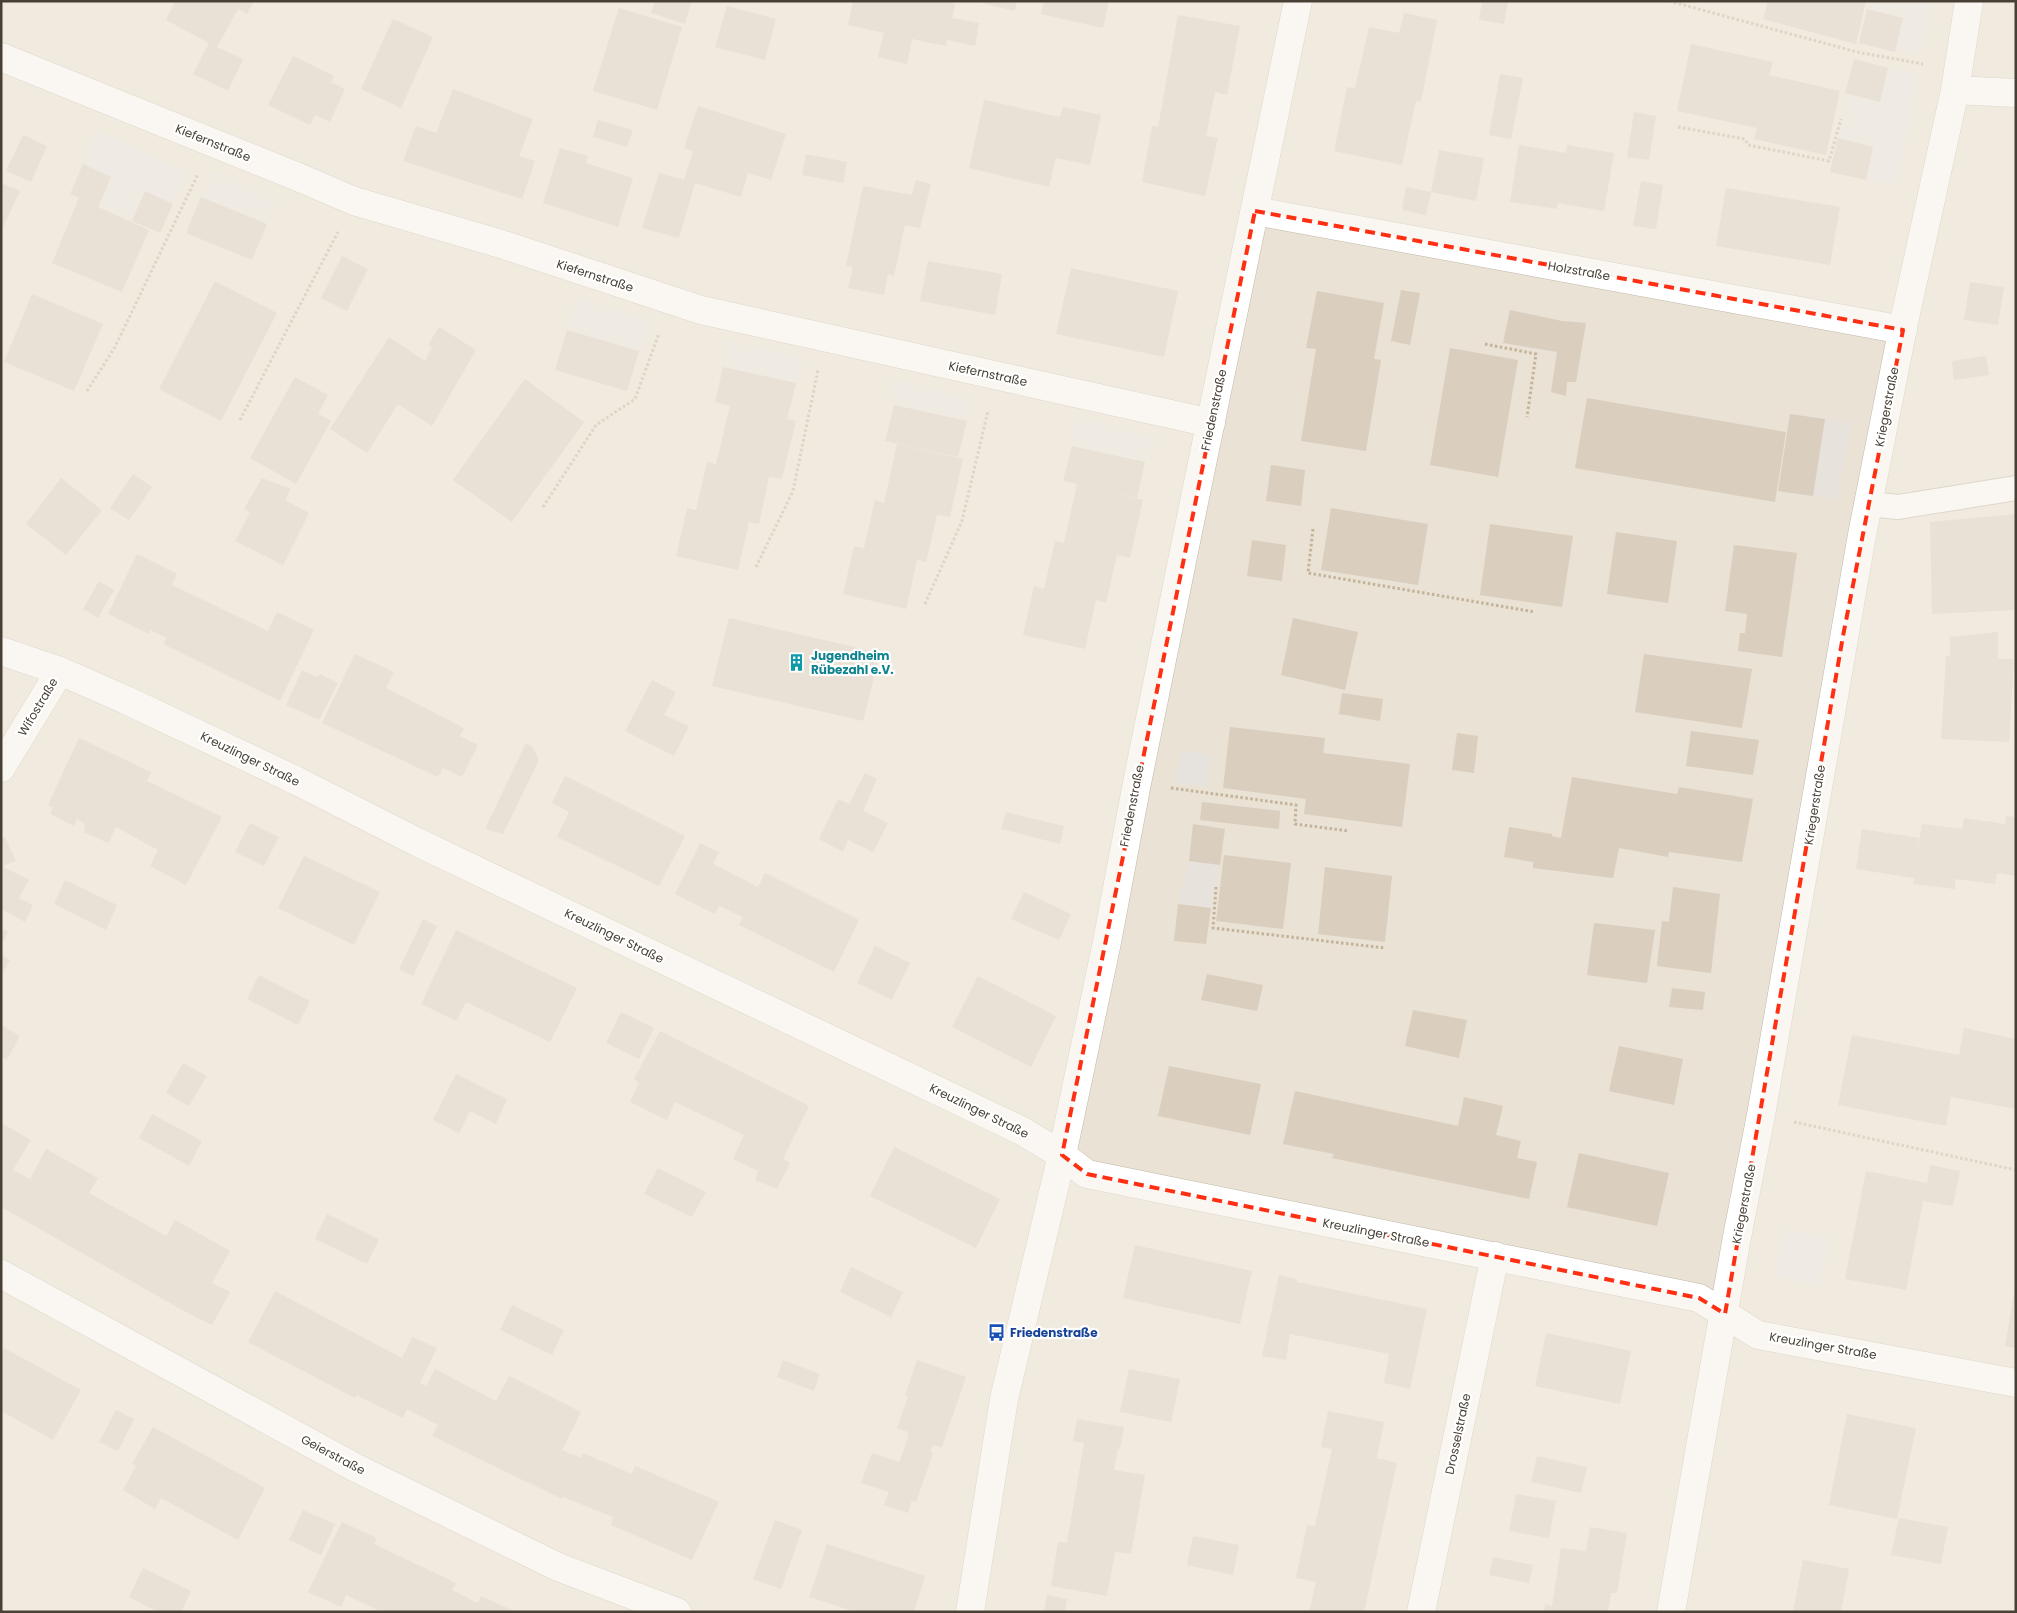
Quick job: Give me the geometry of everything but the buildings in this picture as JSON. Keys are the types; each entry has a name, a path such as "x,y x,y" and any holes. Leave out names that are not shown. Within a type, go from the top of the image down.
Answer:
{"street":[{"name":"Friedenstraße","path":"970,1612 1004,1398 1062,1155 1109,933 1137,783 1298,1"},
{"name":"Kriegerstraße","path":"1671,1612 1725,1314 1737,1237 1761,1115 1843,636 1903,330 1956,80 1969,1"},
{"name":"Kiefernstraße","path":"1,56 354,201 501,244 701,310 1211,423"},
{"path":"1956,80 2016,93"},
{"name":"Holzstraße","path":"1255,211 1903,330"},
{"name":"Kreuzlinger Straße","path":"1,651 60,671 273,769 417,842 1022,1131 1062,1155 1087,1174 1699,1298 1758,1335 2016,1383"},
{"name":"Wifostraße","path":"1,768 60,671"},
{"name":"Drosselstraße","path":"1421,1612 1495,1256"},
{"name":"Geierstraße","path":"1,1274 362,1471 566,1570 677,1612"}],"lane":[{"path":"1869,504 1898,507 2016,488"}],"path":[{"path":"1669,1 1956,80"},
{"path":"1678,127 1745,139 1748,145 1829,161 1841,118"},
{"path":"86,391 115,346 213,143"},
{"path":"240,420 354,201"},
{"path":"543,507 596,425 635,399 671,300"},
{"path":"756,567 792,491 825,338"},
{"path":"1485,344 1536,354 1526,417"},
{"path":"925,604 962,521 996,376"},
{"path":"1313,529 1308,573 1535,612"},
{"path":"1137,783 1296,805 1295,824 1349,831"},
{"path":"1216,887 1213,928 1385,948"},
{"path":"1791,1122 2016,1170"}],"highlighted area":[{"path":"1255,211 1903,330 1843,636 1725,1314 1699,1298 1087,1174 1062,1155"}],"shaded area":[{"path":"1,1 2016,1 2016,1612 1,1612"},
{"path":"1869,1 1907,1 1895,52 1859,43"},
{"path":"1907,1 1930,1 1921,52 1895,50"},
{"path":"1854,59 1888,68 1866,180 1830,172"},
{"path":"1888,68 1918,75 1897,184 1866,180"},
{"path":"97,131 187,172 173,204 83,164"},
{"path":"83,164 173,204 160,233 70,194"},
{"path":"214,170 277,198 252,260 186,233"},
{"path":"576,298 651,320 627,391 555,370"},
{"path":"725,339 803,358 788,418 715,402 723,367"},
{"path":"890,378 971,399 958,457 885,441 894,405"},
{"path":"1790,414 1852,423 1837,499 1778,491"},
{"path":"1071,415 1157,438 1145,462 1137,498 1063,481 1072,446"},
{"path":"1181,751 1211,755 1207,787 1176,783"},
{"path":"1193,824 1225,829 1206,944 1174,941 1178,904 1189,861"},
{"path":"1783,1230 1829,1238 1820,1285 1774,1276"}],"place":[{"name":"Jugendheim Rübezahl e.V.","path":"797,663"},
{"name":"Friedenstraße","path":"996,1333"}]}
